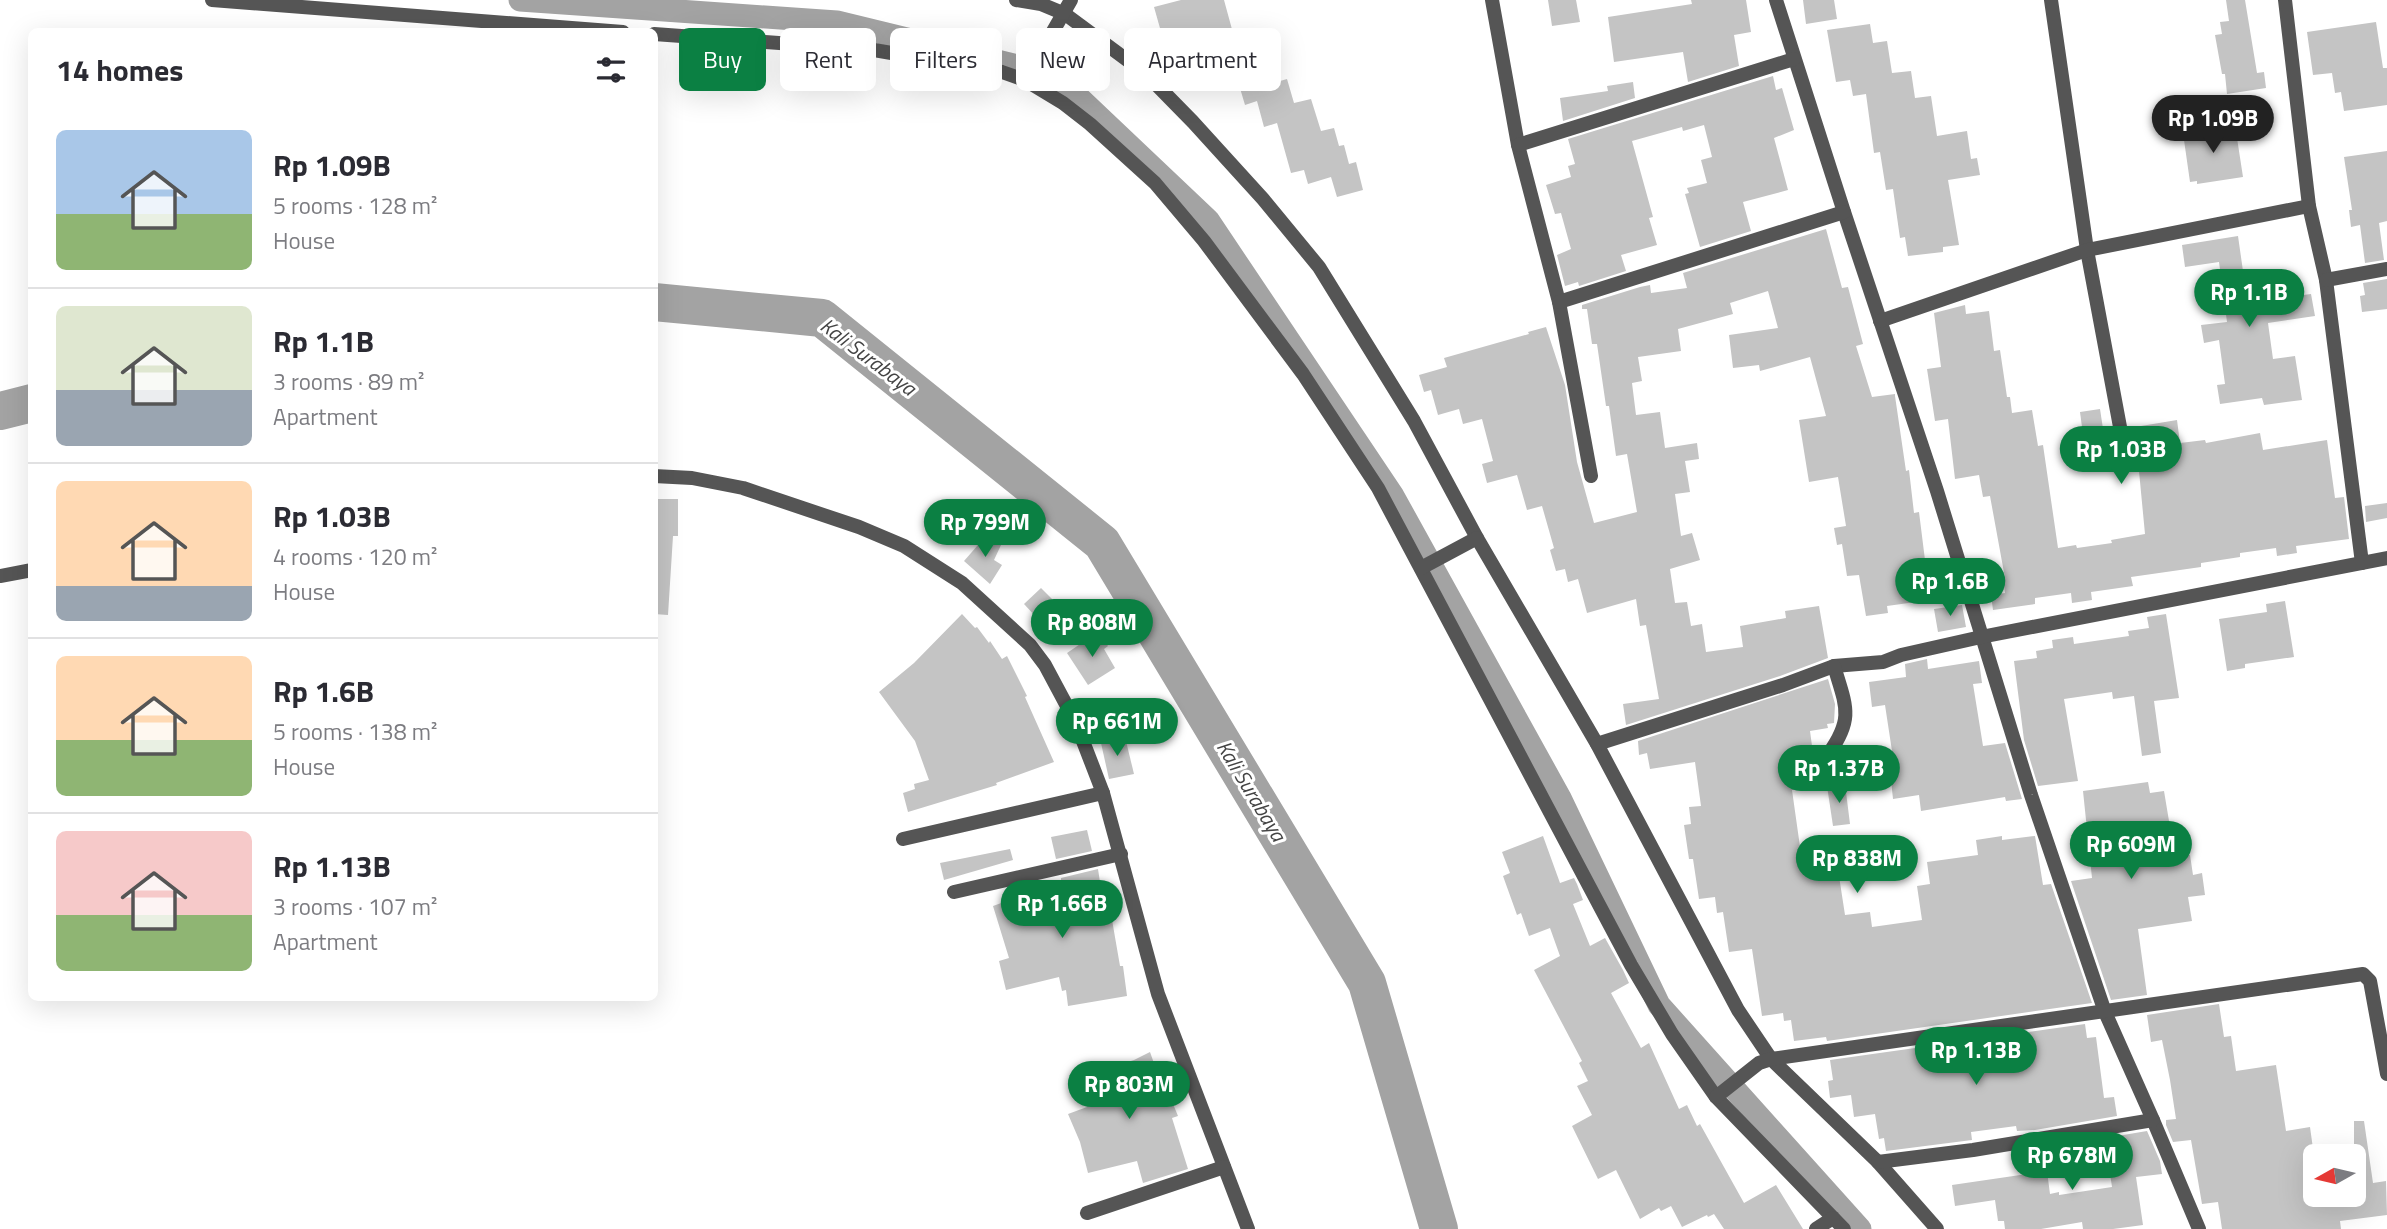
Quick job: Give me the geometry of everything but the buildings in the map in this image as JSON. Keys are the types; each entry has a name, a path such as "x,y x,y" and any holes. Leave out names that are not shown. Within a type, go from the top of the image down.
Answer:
{"street":[{"path":"212,0 351,4 584,28"},
{"path":"1016,0 1068,7 1146,74 1263,200 1319,267 1414,421 1474,540 1597,744 1765,1061 1878,1162 1937,1229"},
{"path":"1492,0 1518,145 1559,302 1591,475"},
{"path":"1776,0 1937,491 2031,795 2105,1012 2199,1229"},
{"path":"2051,0 2087,250 2123,443"},
{"path":"2285,0 2309,206 2326,280 2362,563"},
{"path":"1055,28 1068,7"},
{"path":"658,34 874,50 1016,75"},
{"path":"1518,145 1794,58"},
{"path":"1046,91 1090,124 1155,183 1179,209 1325,405 1424,566 1631,965 1672,1034 1719,1095 1844,1229"},
{"path":"1880,321 2087,250 2309,206"},
{"path":"1559,302 1844,212"},
{"path":"2326,280 2387,269"},
{"path":"658,476 691,478 743,488 859,527 905,546 962,583 1030,645 1045,665 1076,723 1103,793 1158,994 1248,1229"},
{"path":"1424,566 1474,540"},
{"path":"1597,744 1783,685 1834,666 1883,662 1901,655 1981,637 2387,558"},
{"path":"0,576 28,571"},
{"path":"1829,754 1842,735 1846,721 1844,701 1834,666"},
{"path":"903,839 1103,793"},
{"path":"954,892 1121,854"},
{"path":"1719,1095 1765,1061 2363,974 2370,981 2387,1074"},
{"path":"1878,1162 1973,1150 2153,1120"},
{"path":"1087,1213 1224,1167"},
{"path":"1816,1229 1833,1218"}],"waterway":[{"path":"520,0 837,22 1055,75 1208,220 1393,496 1560,798 1659,1005 1860,1229"},
{"name":"Kali Surabaya","path":"658,302 822,318 1102,543 1367,983 1439,1229"},
{"name":"Kali Surabaya","path":"0,411 28,404"}]}
